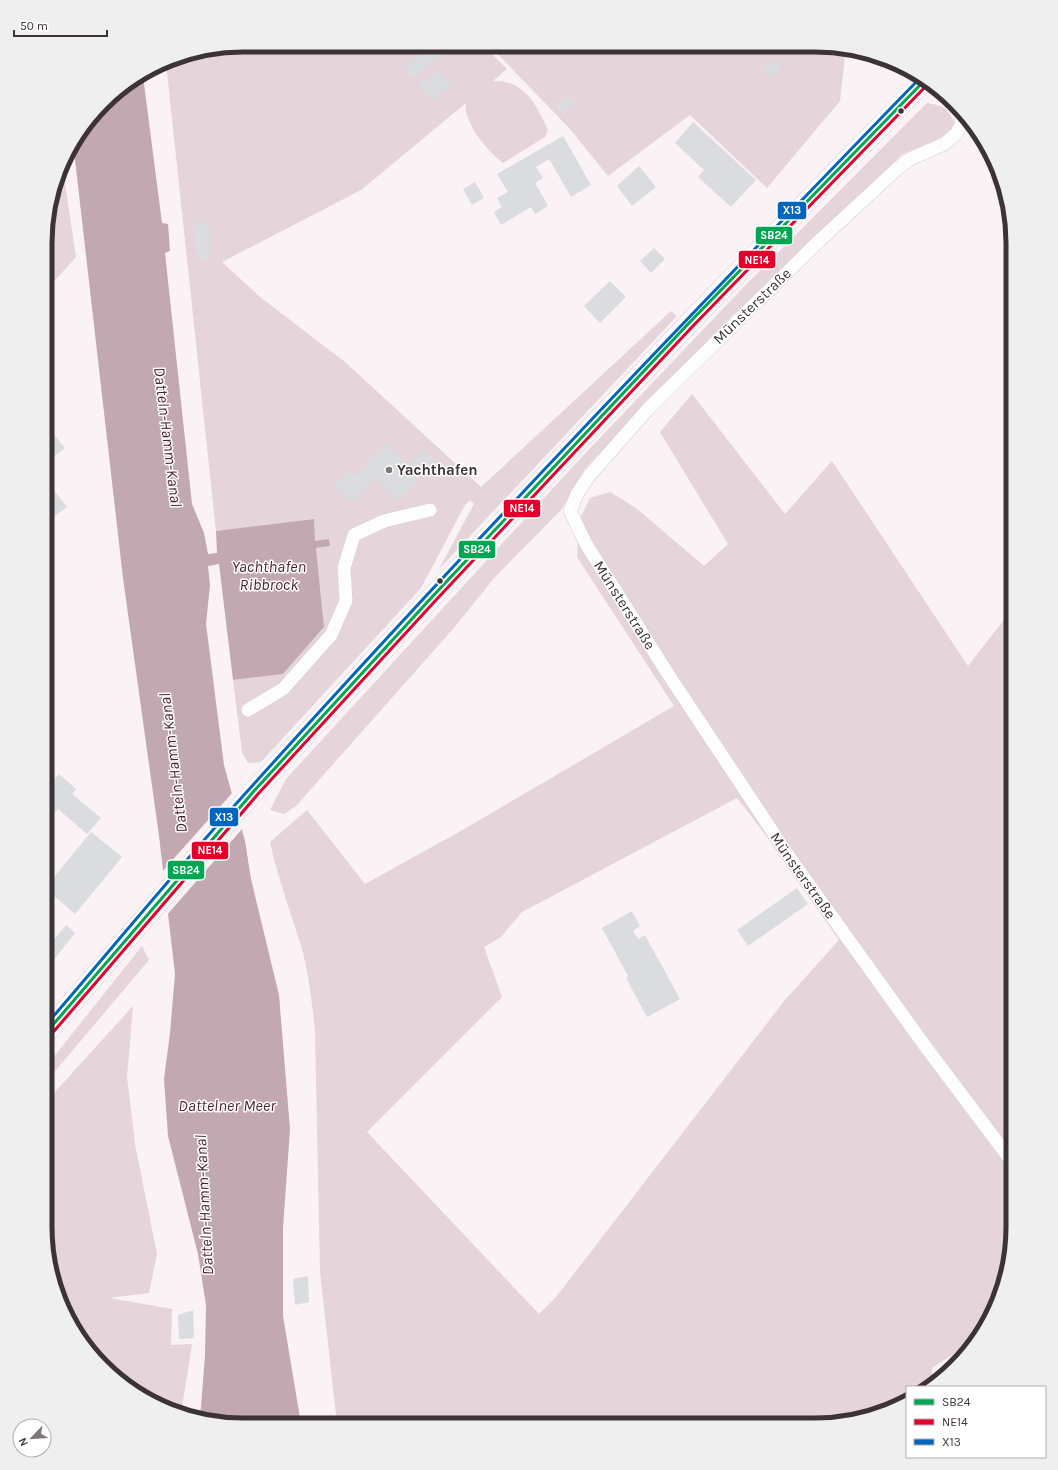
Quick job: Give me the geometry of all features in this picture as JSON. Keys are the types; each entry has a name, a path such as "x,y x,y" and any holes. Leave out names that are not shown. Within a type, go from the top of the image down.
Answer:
{"main road":[{"name":"Münsterstraße","path":"52,1026 254,791 432,597 688,324 921,84"}],"street":[{"name":"Münsterstraße","path":"962,120 962,123 956,134 944,144 910,159 898,168 819,241 648,409 589,476 577,494 570,511 586,544 668,674 792,861 925,1046 1006,1154"},
{"path":"248,710 283,689 331,635 346,601 344,568 354,535 384,521 430,510"}],"shaded area":[{"path":"230,52 490,52 507,69 493,81 513,85 528,95 539,111 548,130 545,137 503,163 490,151 472,128 466,111 466,103 361,190 222,262 260,297 345,362 481,487 671,311 677,316 439,569 474,504 470,500 465,505 421,588 261,762 248,763 242,752 233,680 283,674 324,627 316,548 330,546 315,541 313,519 216,531 167,68 181,62"},
{"path":"496,52 828,52 845,55 840,101 767,188 690,115 608,176 570,129"},
{"path":"927,103 941,106 950,114 955,124 947,135 903,154 731,317 644,405 584,470 561,510 495,577 453,629 296,806 284,814 270,810 286,779 579,460 737,294"},
{"path":"64,177 76,257 52,283 52,230 56,206"},
{"path":"692,394 785,514 832,461 968,666 1006,617 1006,1240 996,1289 986,1312 963,1348 932,1368 932,1378 921,1386 906,1386 906,1395 877,1408 828,1418 336,1418 320,1272 314,1020 310,989 302,949 281,883 270,842 307,810 365,884 466,828 674,706 577,557 579,520 590,498 610,492 636,508 704,566 728,544 660,432","holes":["737,798 768,838 839,940 785,1000 556,1297 539,1314 367,1132 502,997 484,947 501,937 522,912"]},
{"path":"142,946 149,960 52,1075 52,1059"},
{"path":"133,1006 127,1077 135,1144 157,1254 149,1293 109,1298 172,1309 171,1345 192,1344 182,1408 147,1392 117,1371 99,1353 84,1333 72,1312 62,1289 52,1240 52,1095"}],"water":[{"name":"Dattelner Meer","path":"144,80 162,223 168,224 170,251 165,253 192,504 204,533 208,554 217,553 216,531 314,519 315,541 329,539 330,546 316,548 324,627 283,674 233,680 219,564 208,566 210,585 206,624 224,765 245,841 251,879 279,995 290,1129 283,1228 283,1316 300,1418 230,1418 200,1413 205,1356 206,1305 198,1254 168,1136 164,1079 175,974 159,836 123,578 74,154 84,137 99,117 117,99"}],"pier":[{"path":"233,792 243,828 166,916 161,873"}],"building":[{"path":"422,52 444,52 413,79 404,68"},
{"path":"774,59 781,68 768,78 761,69"},
{"path":"437,69 452,85 432,101 418,85"},
{"path":"568,96 575,103 564,115 556,108"},
{"path":"693,122 756,180 731,207 698,177 704,170 675,143"},
{"path":"563,136 591,185 571,197 549,159 536,167 543,178 535,183 548,206 535,214 531,207 501,225 494,212 502,207 497,198 508,192 497,174"},
{"path":"639,166 656,187 632,206 617,186"},
{"path":"475,182 484,198 472,205 463,189"},
{"path":"208,221 211,243 209,243 211,259 198,261 193,223"},
{"path":"654,248 665,259 651,273 640,261"},
{"path":"610,281 626,297 600,323 584,306"},
{"path":"52,432 65,448 52,458"},
{"path":"386,444 421,476 398,501 375,479 352,503 334,486 349,471 355,477"},
{"path":"423,449 439,464 426,478 410,463"},
{"path":"52,488 67,507 52,518"},
{"path":"59,774 76,789 72,794 101,818 87,834 58,809 55,813 52,810 52,783"},
{"path":"91,832 122,857 75,914 52,894 52,880"},
{"path":"797,888 808,904 748,946 737,930"},
{"path":"632,911 640,926 633,931 638,939 645,935 680,999 647,1017 626,978 628,976 602,928"},
{"path":"66,925 75,933 52,962 52,938 54,940"},
{"path":"308,1276 309,1302 295,1305 293,1279"},
{"path":"193,1310 194,1338 179,1339 178,1315"}],"transit line":[{"name":"X13","path":"52,1018 227,814 417,605 668,340 917,81"},
{"name":"SB24","path":"52,1026 254,791 432,597 688,324 921,84"},
{"name":"NE14","path":"52,1034 258,794 436,600 692,327 925,87"}],"place":[{"name":"Yachthafen","path":"389,470"}],"water label":[{"name":"Datteln-Hamm-Kanal","path":"168,437"},
{"name":"Yachthafen Ribbrock","path":"269,575"},
{"name":"Datteln-Hamm-Kanal","path":"173,763"},
{"name":"Datteln-Hamm-Kanal","path":"204,1205"}]}
